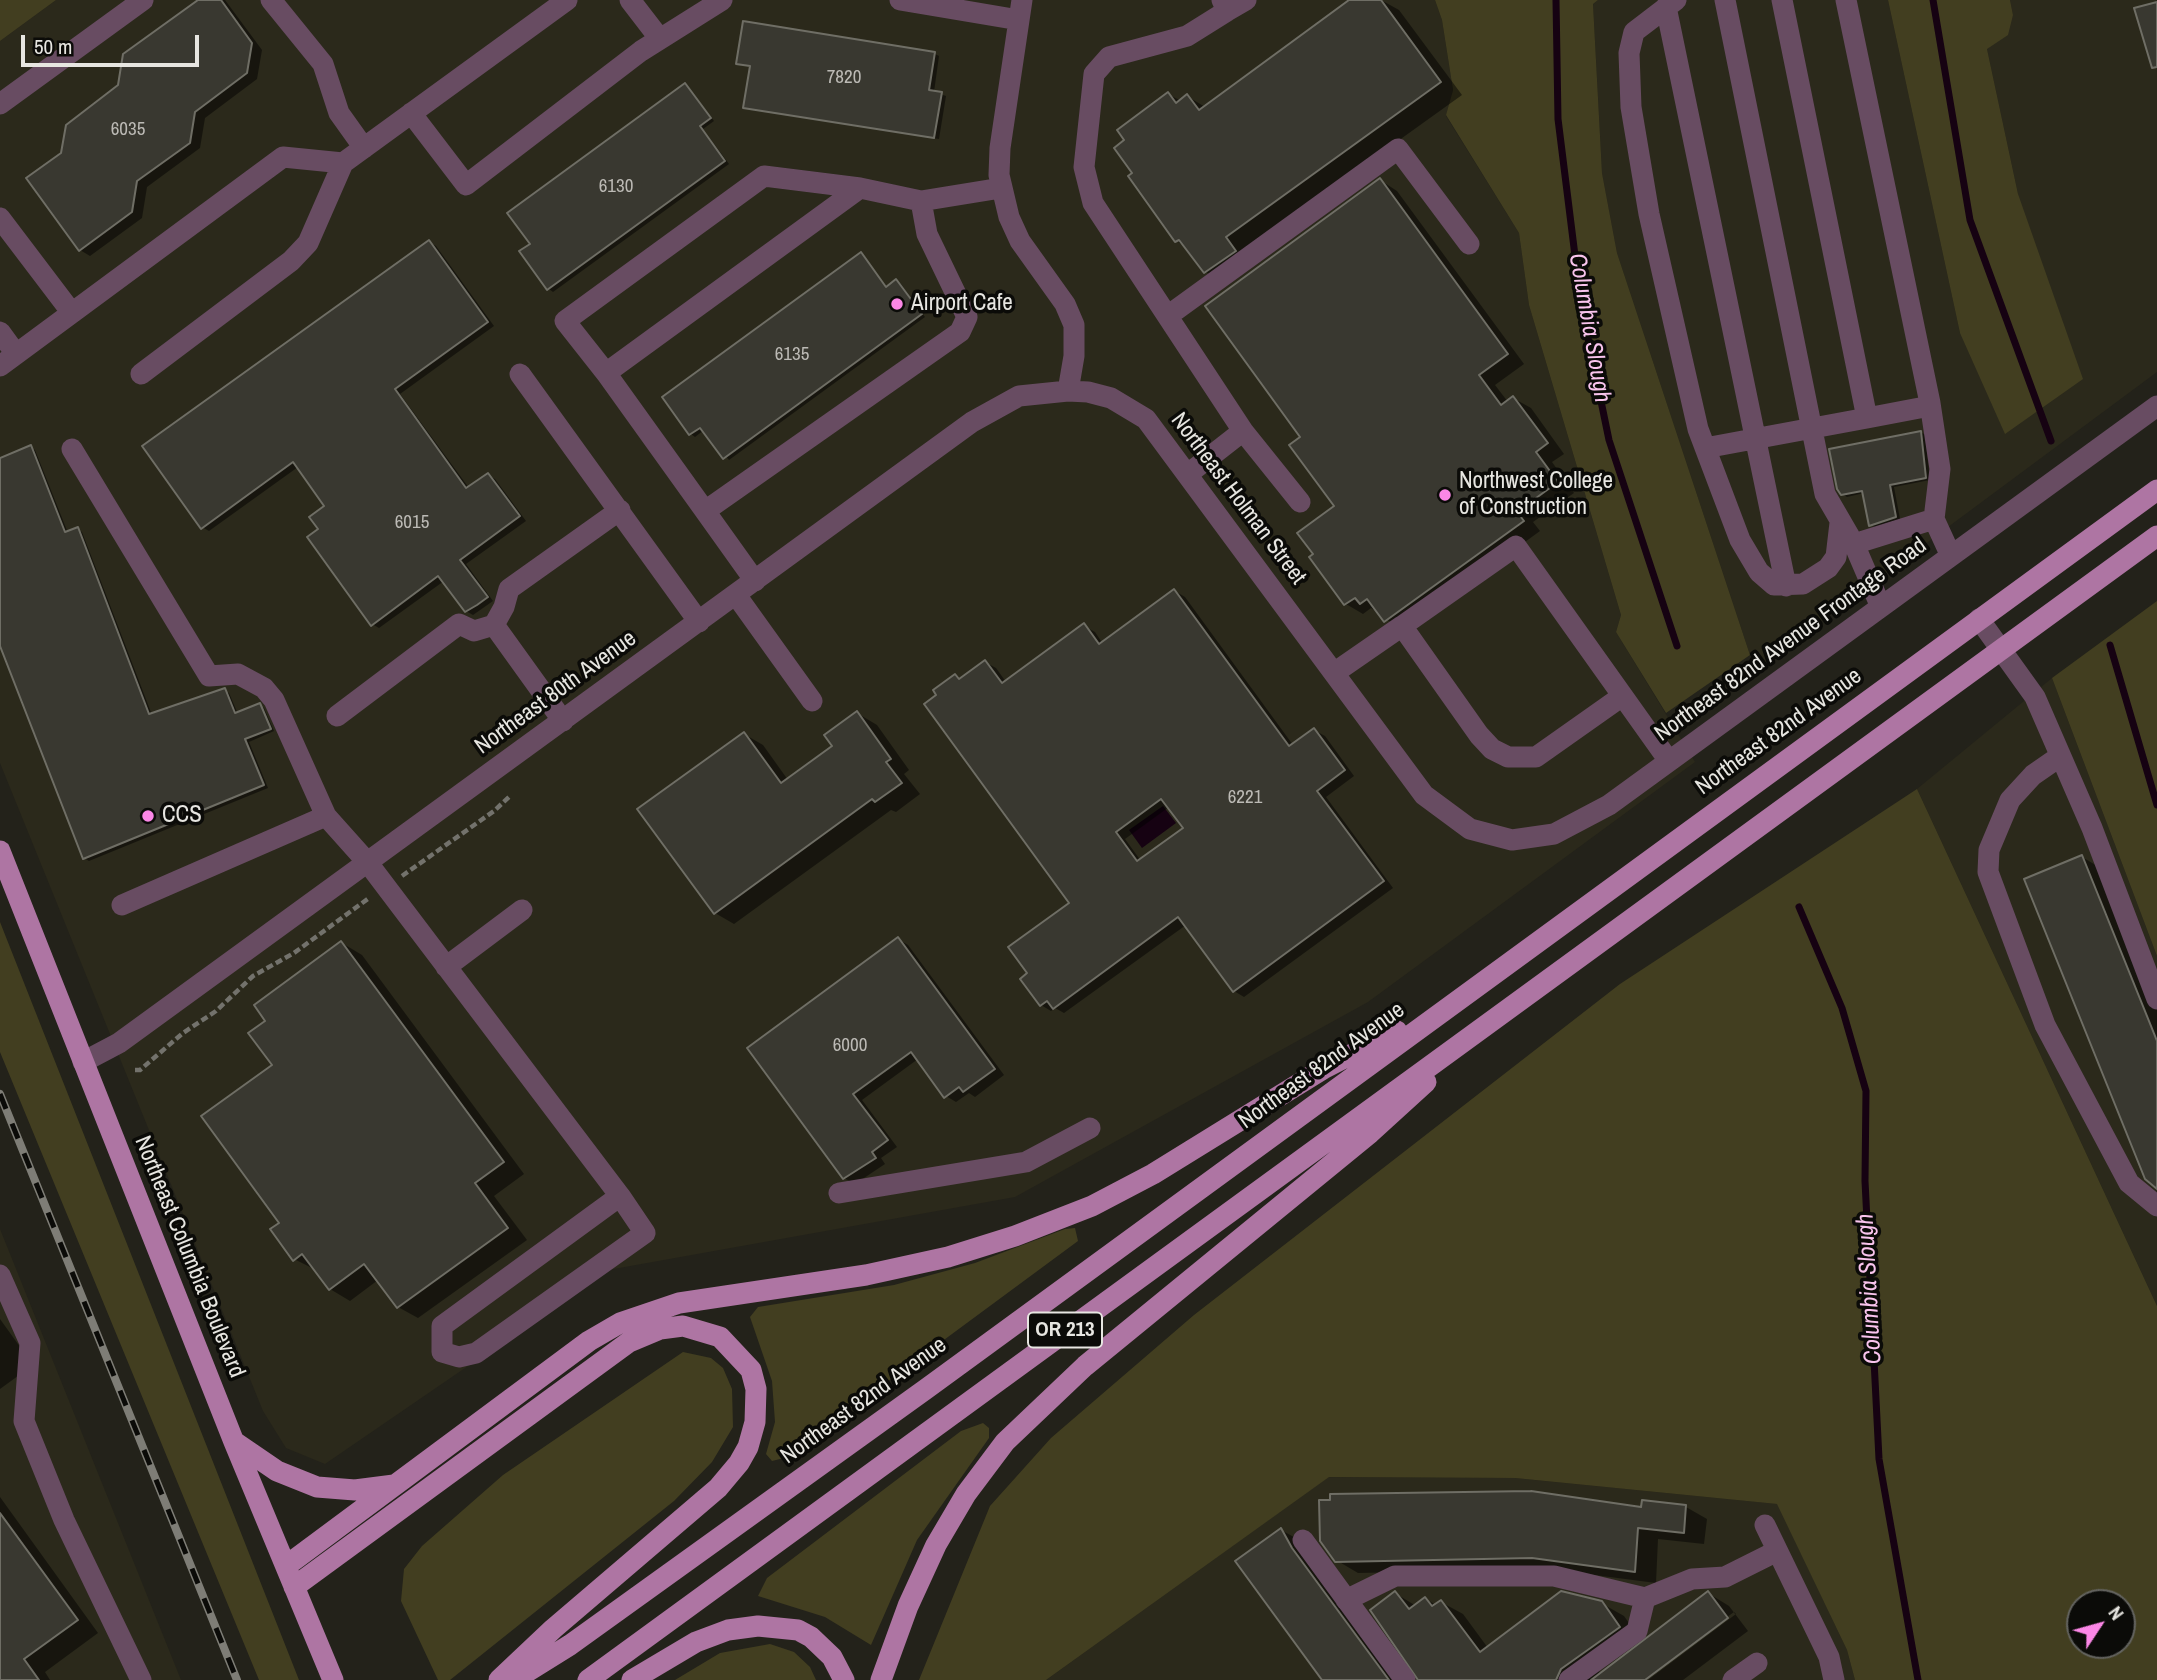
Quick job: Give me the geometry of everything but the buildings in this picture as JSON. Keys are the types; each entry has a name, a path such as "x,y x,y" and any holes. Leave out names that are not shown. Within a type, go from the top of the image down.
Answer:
{"main road":[{"name":"Northeast 82nd Avenue","path":"514,1680 570,1646 881,1421 2157,490"},
{"path":"2001,649 2157,536"},
{"name":"OR 213","path":"588,1680 2001,649"},
{"name":"Northeast Columbia Boulevard","path":"0,851 234,1442 333,1680"},
{"path":"286,1566 589,1341 620,1323 679,1303 866,1275 948,1257 1015,1236 1092,1206 1153,1174 1324,1069 1457,1000"},
{"path":"881,1680 908,1606 936,1545 966,1494 1005,1442 1085,1366 1370,1133 1505,1010"},
{"path":"294,1587 629,1342 660,1329 682,1326 720,1337 751,1370 756,1389 755,1422 748,1447 739,1463 718,1488 553,1629 499,1680"},
{"path":"234,1442 277,1471 317,1487 355,1490 396,1485"},
{"path":"632,1680 696,1642 728,1630 758,1626 798,1630 811,1637 832,1657 844,1680"}],"street":[{"path":"0,104 143,0"},
{"path":"271,0 323,64 339,113 364,148"},
{"path":"141,374 291,261 308,243 343,163 567,0"},
{"path":"630,0 660,39"},
{"path":"411,113 466,186 660,39 722,0"},
{"path":"900,0 1021,10 1000,148 1001,188 1009,217 1020,241 1065,303 1073,326 1074,356 1068,391"},
{"path":"1725,0 1825,494 1854,544 1881,607"},
{"path":"1782,0 1867,418"},
{"path":"1846,0 1930,407 1940,469 1934,520 1951,556"},
{"path":"1232,4 1187,36 1109,57 1094,74 1084,167 1093,203 1243,431 1300,502"},
{"path":"1786,586 1671,4 1634,32 1630,41 1631,107 1648,214 1676,346 1705,448 1740,540 1759,572 1774,585 1786,586 1803,584 1828,568 1836,557 1840,523"},
{"path":"1169,315 1398,149 1469,244"},
{"path":"0,332 8,360 283,157 343,163"},
{"path":"755,581 606,373 565,321 764,176 860,188 921,201 1001,188"},
{"path":"606,373 860,188"},
{"path":"705,511 960,332 967,317 927,233 921,201"},
{"path":"0,218 72,313"},
{"path":"520,374 699,622"},
{"name":"Northeast Holman Street","path":"1068,391 1111,397 1146,419 1435,806"},
{"name":"Northeast 80th Avenue","path":"83,1062 119,1043 999,405 1037,393 1068,391"},
{"name":"Northeast 82nd Avenue Frontage Road","path":"1435,806 1469,830 1512,840 1554,835 1609,805 2157,406"},
{"path":"1705,448 1930,407"},
{"path":"1188,474 1243,431"},
{"path":"72,449 209,676 238,674 264,688 274,700 326,816 368,863 620,1196 645,1233 476,1353 459,1357 442,1352 442,1326 620,1196"},
{"path":"494,625 509,589 620,510"},
{"path":"1854,544 1934,520"},
{"path":"1334,673 1516,546 1669,761"},
{"path":"736,596 812,701"},
{"path":"1979,619 2035,697 2092,828 2157,999"},
{"path":"337,716 459,624 474,631 494,625"},
{"path":"494,625 563,721"},
{"path":"1402,626 1479,735 1492,749 1508,757 1536,757 1621,697"},
{"path":"2059,757 2032,775 2010,800 1989,850 1988,872 2045,1025 2129,1183 2157,1206"},
{"path":"122,905 326,816"},
{"path":"446,967 522,910"},
{"path":"839,1194 1026,1162 1090,1128"},
{"path":"0,1275 30,1343 24,1421 64,1520 141,1680"},
{"path":"1765,1525 1829,1657 1834,1680"},
{"path":"1303,1540 1405,1680"},
{"path":"1346,1600 1395,1576 1555,1576 1645,1598 1692,1579 1725,1577 1777,1551"},
{"path":"1569,1680 1637,1631 1645,1598"},
{"path":"1733,1680 1757,1663"}],"path":[{"path":"135,1070 140,1070 175,1039 216,1011 253,976 294,953 368,898 387,889 413,866 494,811 510,796"}],"shaded area":[{"path":"0,0 56,0 0,41"},
{"path":"56,0 1435,0 1442,20 1453,90 1446,116 1519,233 1529,305 1621,615 1616,632 1695,762 1368,1002 1015,1197 608,1270 325,1464 286,1448 263,1411 0,763 0,41"},
{"path":"1435,0 1598,0 1593,4 1602,173 1617,253 1750,655 1666,713 1616,632 1621,615 1529,305 1519,233 1446,115 1453,90 1442,20"},
{"path":"1598,0 1888,0 1960,333 2018,194 1987,49 2013,15 2010,0 2157,0 2157,372 1758,668 1750,655 1617,253 1602,173 1593,4"},
{"path":"1888,0 2010,0 2013,15 2008,35 1987,49 2018,194 2083,379 2005,434 1960,333"},
{"path":"2157,601 2157,956 2052,678"},
{"path":"2052,678 2157,956 2157,1306 1917,789"},
{"path":"1917,789 2157,1306 2157,1680 1855,1680 1847,1650 1777,1504 1515,1478 1329,1477 1046,1680 919,1680 990,1506 1051,1438 1194,1315 1620,984"},
{"path":"1163,806 1176,823 1142,848 1129,830"},
{"path":"0,922 299,1680 259,1680 0,1052"},
{"path":"1075,1228 1078,1241 784,1458 772,1461 766,1454 775,1422 772,1381 750,1317 758,1307 894,1285 975,1263 1065,1229"},
{"path":"0,1229 181,1680 0,1680"},
{"path":"683,1352 711,1358 723,1368 732,1389 733,1427 712,1462 674,1501 450,1680 438,1680 401,1601 404,1569 422,1546 503,1475"},
{"path":"983,1423 989,1428 989,1438 917,1540 871,1645 825,1617 758,1596 767,1578 961,1431"},
{"path":"1328,1477 1515,1478 1778,1504 1847,1650 1855,1680 1046,1680"},
{"path":"770,1644 794,1652 810,1667 816,1680 675,1680 720,1653"}],"waterway":[{"name":"Columbia Slough","path":"1556,0 1558,119 1581,304 1609,440 1677,646"},
{"name":"Columbia Slough","path":"1933,0 1970,220 2051,441"},
{"name":"Columbia Slough","path":"2110,645 2157,805"},
{"name":"Columbia Slough","path":"1799,907 1842,1008 1866,1091 1865,1181 1879,1459 1918,1680"}],"railway":[{"path":"0,1094 237,1680"}],"place":[{"name":"Airport Cafe","path":"897,304"},
{"name":"Northwest College of Construction","path":"1445,495"},
{"name":"CCS","path":"148,816"}]}
